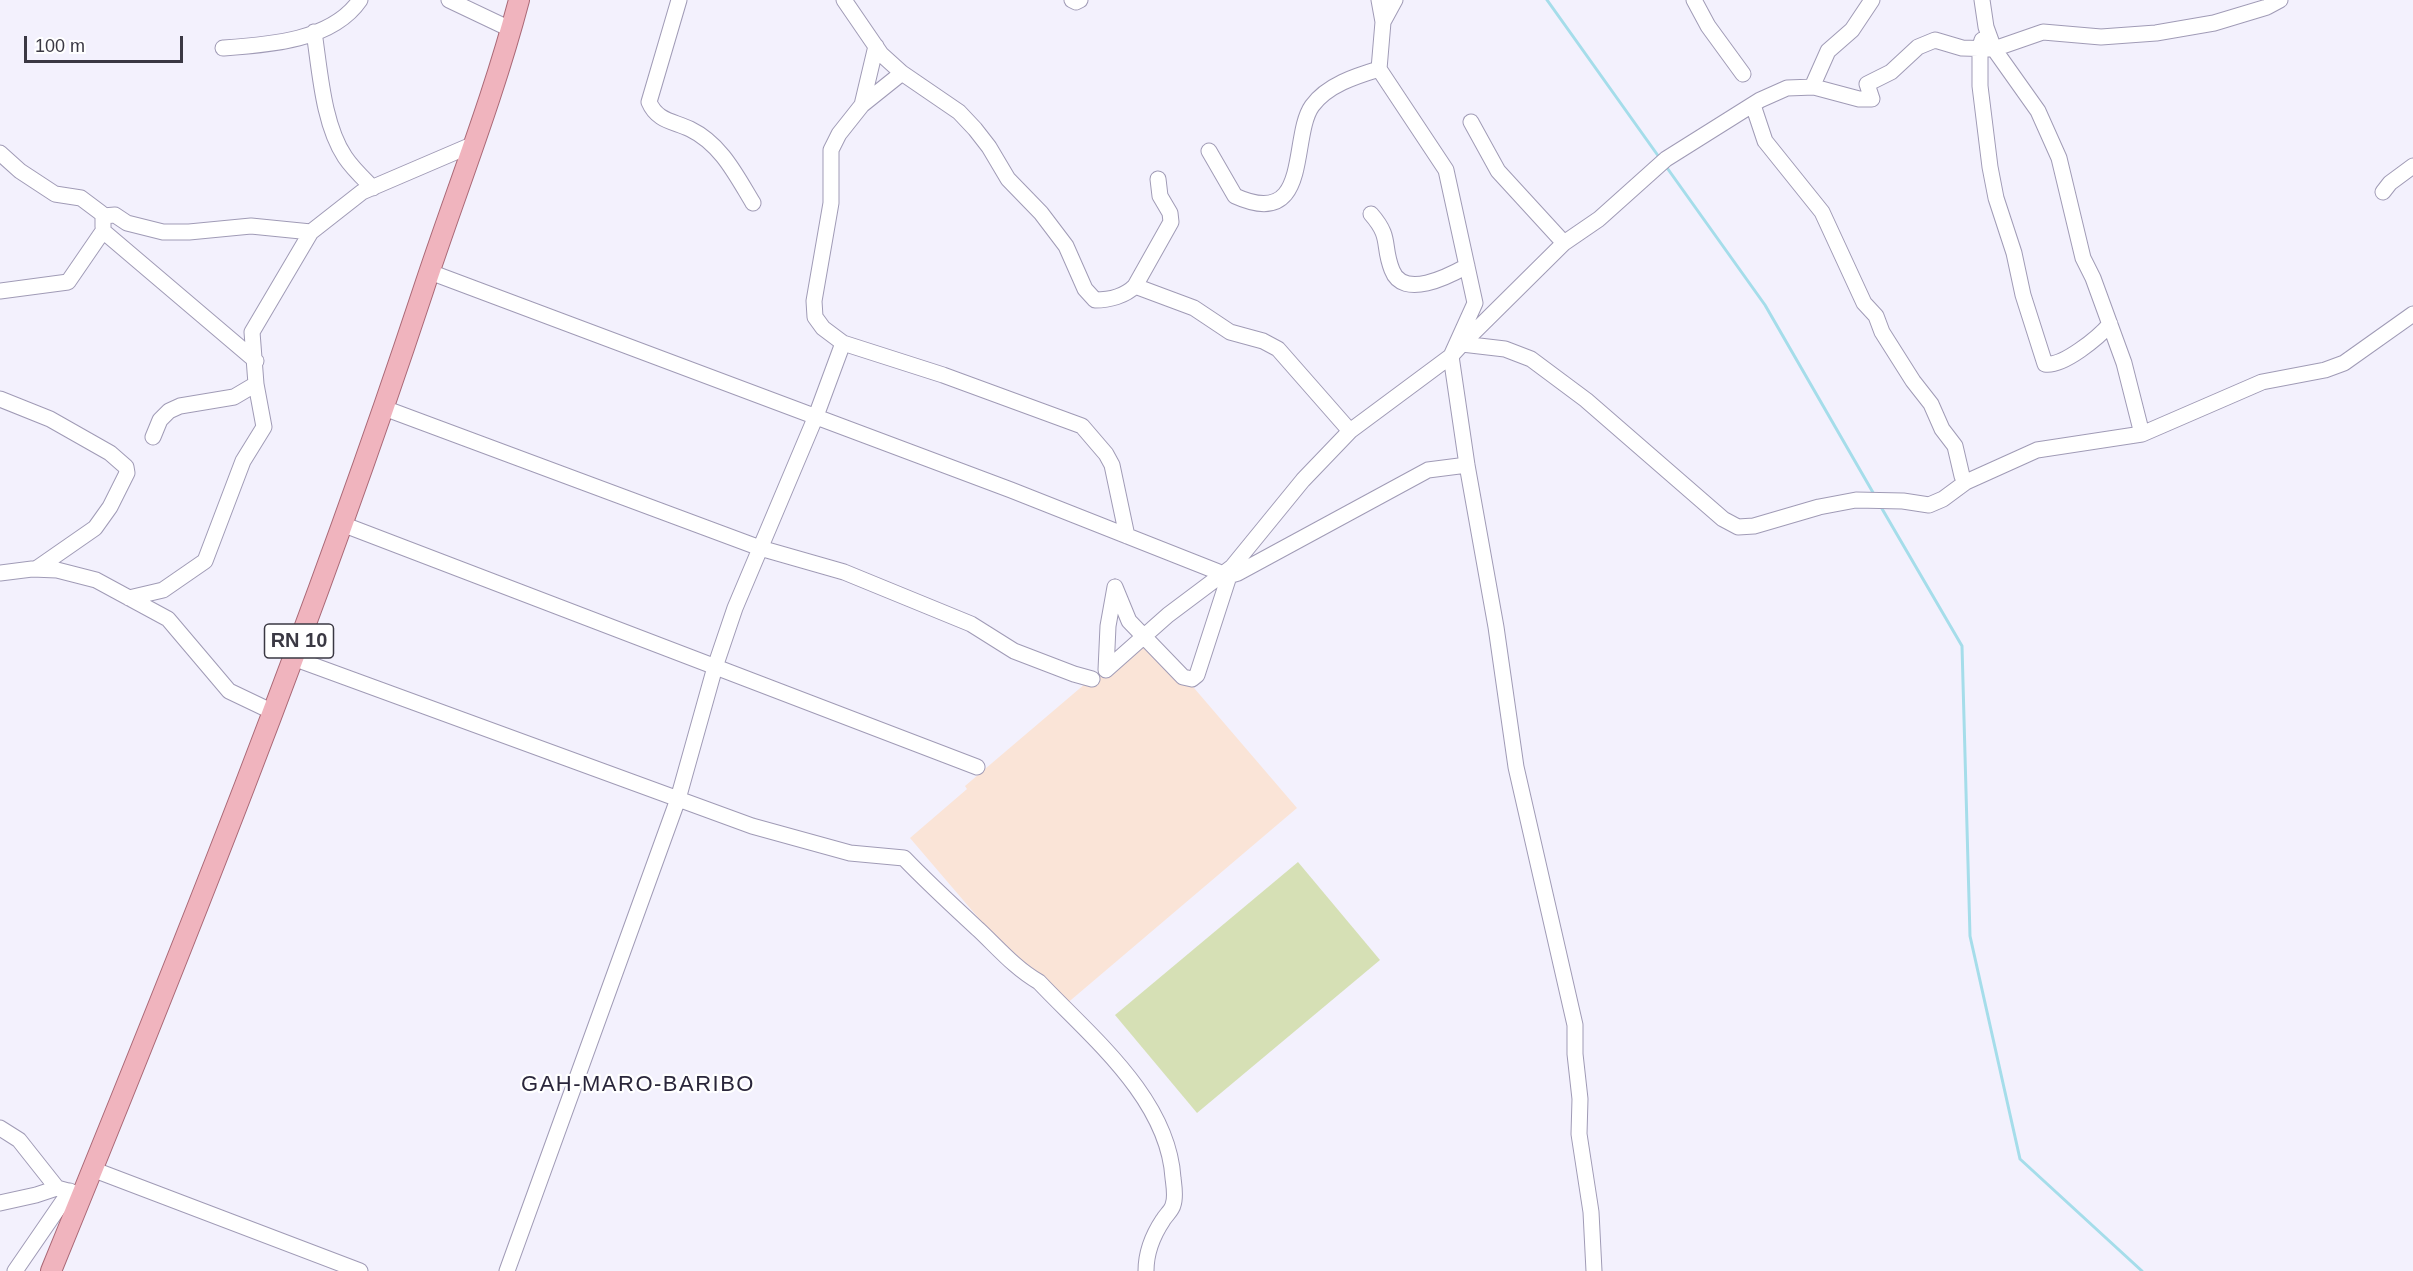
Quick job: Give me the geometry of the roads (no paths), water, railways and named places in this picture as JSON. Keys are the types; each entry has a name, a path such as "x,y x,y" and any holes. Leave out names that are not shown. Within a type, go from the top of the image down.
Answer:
{"main road":[{"name":"RN 10","path":"51,1271 70,1191 92,1169 293,658 384,408 474,144 519,0"}],"street":[{"path":"223,48 262,46 302,37 343,19 360,0"},
{"path":"449,0 510,29"},
{"path":"680,0 649,102 653,112 659,117 689,129 716,147 753,203"},
{"path":"844,0 881,54 902,73 959,112 975,129 990,147 1008,179 1041,213 1066,246 1089,295 1095,300 1127,293 1135,286 1171,222 1170,213 1160,196 1158,178"},
{"path":"1072,0 1076,2 1080,0"},
{"path":"1380,0 1383,22 1379,69 1446,170 1475,303 1451,356 1467,465 1496,627 1516,767 1535,852 1545,884 1575,1025 1580,1134 1591,1212 1594,1271"},
{"path":"1383,22 1395,0"},
{"path":"1694,0 1708,26 1743,74"},
{"path":"1812,87 1828,51 1852,30 1872,0"},
{"path":"1982,0 1987,48 1981,105 1996,198 2045,364 2056,364 2074,353 2103,332 2110,324"},
{"path":"1467,465 1428,470 1227,572 1168,615 1144,637 1106,670 1108,626 1115,587 1129,621 1144,637 1183,676 1192,678 1197,675 1227,572 1303,480 1350,431 1451,356 1564,243 1599,219 1666,159 1753,105 1787,88 1812,87 1859,99 1872,99 1866,84 1891,72 1918,47 1935,40 1962,48 1987,48 2043,32 2101,37 2180,29 2238,16 2280,0"},
{"path":"314,32 323,90 333,133 344,156 373,188"},
{"path":"862,105 876,46"},
{"path":"1987,48 2038,111 2056,150 2063,169 2083,258 2124,363 2142,434"},
{"path":"1209,151 1235,196 1269,203 1276,201 1286,193 1293,177 1307,115 1313,105 1325,93 1352,77 1379,69"},
{"path":"902,73 862,105 838,134 831,150 831,203 813,301 815,317 843,343 943,375 1082,426 1106,454 1112,465 1127,536"},
{"path":"1753,105 1765,141 1822,212 1864,303 1876,316 1882,332 1913,381 1931,404 1942,429 1955,446 1962,476 1966,482"},
{"path":"1471,122 1498,171 1564,243"},
{"path":"129,598 163,590 205,561 243,461 264,427 256,384 252,332 311,232 362,192 474,144"},
{"path":"0,153 20,171 55,194 81,198 103,224 256,361"},
{"path":"2383,192 2390,183 2413,166"},
{"path":"1371,214 1382,226 1392,272 1399,281 1405,284 1418,284 1442,279 1467,266"},
{"path":"0,291 68,282 103,224 115,215 127,223 163,232 251,226 311,232"},
{"path":"430,272 1227,572"},
{"path":"1135,286 1194,308 1230,332 1263,341 1278,349 1350,431"},
{"path":"1462,344 1505,349 1531,359 1586,400 1723,519 1738,527 1754,526 1819,507 1856,500 1903,501 1929,505 1943,499 1966,482 2037,450 2142,434 2262,382 2325,370 2344,363 2413,314"},
{"path":"507,1271 678,799 735,608 816,416 843,343"},
{"path":"153,437 160,420 169,411 180,406 234,397 256,384"},
{"path":"0,399 50,419 110,453 126,467 127,473 101,521 36,569"},
{"path":"384,408 760,548 844,572 970,624 1014,651 1092,679"},
{"path":"342,524 977,767"},
{"path":"0,573 36,569 57,570 96,580 168,619 230,690 273,712"},
{"path":"293,658 752,826 849,853 904,858 930,886 1002,953 1039,982 1134,1084 1153,1113 1165,1136 1172,1167 1173,1206 1150,1243 1146,1271"},
{"path":"0,1128 19,1140 70,1191"},
{"path":"92,1169 360,1271"},
{"path":"0,1203 36,1195 70,1191"},
{"path":"15,1271 70,1191"}],"waterway":[{"path":"1547,0 1659,157"},
{"path":"1665,165 1765,305 1875,496"},
{"path":"1881,507 1962,646 1970,936 2020,1159 2142,1271"}],"district":[{"name":"GAH-MARO-BARIBO","path":"638,1085"}]}
